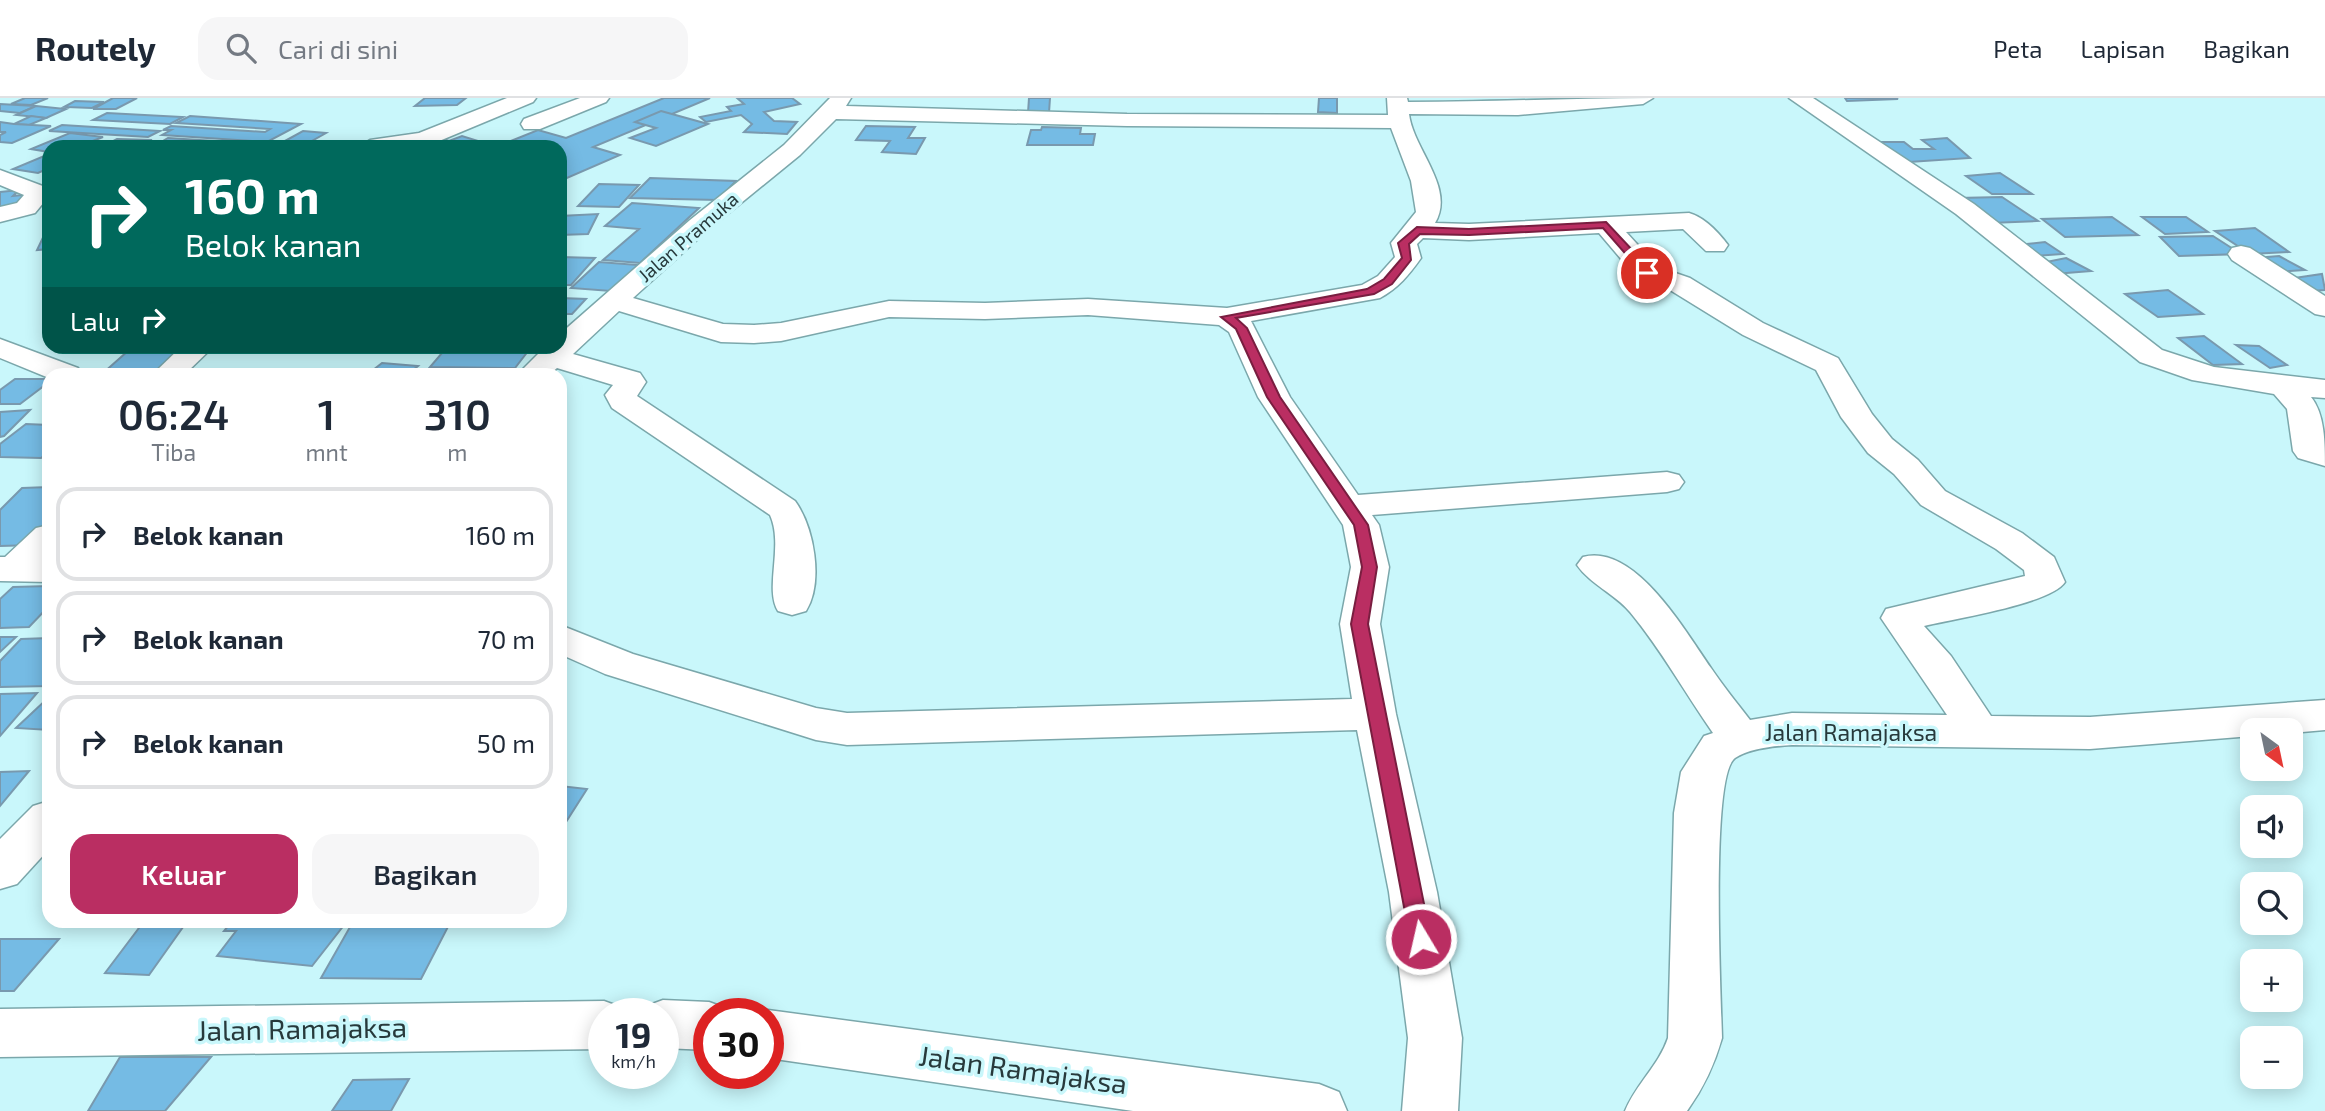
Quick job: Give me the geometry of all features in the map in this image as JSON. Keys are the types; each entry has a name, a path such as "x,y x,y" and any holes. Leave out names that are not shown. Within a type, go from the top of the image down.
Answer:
{"street":[{"path":"417,140 526,98"},
{"path":"532,124 599,98"},
{"path":"1127,120 1131,98"},
{"path":"836,105 1127,120 1399,109 1518,109 1643,98"},
{"path":"1799,98 1965,209 2151,356 2176,368 2325,389"},
{"name":"Jalan Pramuka","path":"567,343 700,224 787,155 836,105"},
{"path":"614,301 721,333 754,334 782,332 889,309 985,311 1088,307 1227,317 1370,292 1388,282 1408,258 1404,243 1417,230 1429,209 1425,187 1399,109"},
{"path":"0,177 38,193 26,208 0,215"},
{"path":"1417,230 1469,232 1689,220 1715,245"},
{"path":"0,227 42,221"},
{"path":"1606,225 1647,273 1680,284 1753,329 1827,365 1844,390 1857,417 1880,446 1906,467 1933,498 2009,541 2041,565 2046,582 2003,596 1900,618 1911,637 1937,666 1980,733"},
{"path":"2241,254 2325,308"},
{"path":"1227,317 1241,328 1274,397 1361,525 1370,567 1360,624 1429,987 1435,1038 1430,1111"},
{"path":"0,348 52,368"},
{"path":"175,368 191,354"},
{"name":"Jalan Pramuka","path":"542,366 555,354"},
{"path":"567,370 629,380 631,382 621,395 623,401 783,508 792,517 792,602"},
{"path":"2283,385 2303,407 2310,451 2325,456"},
{"path":"1348,506 1667,482"},
{"path":"21,569 42,544"},
{"path":"1596,565 1616,575 1635,591 1667,632 1739,738"},
{"path":"567,641 619,664 816,724 847,729 1375,714"},
{"name":"Jalan Ramajaksa","path":"1653,1111 1686,1067 1695,1038 1697,813 1703,772 1719,747 1763,732 1792,729 2090,733 2325,715"},
{"path":"0,870 42,826"},
{"name":"Jalan Ramajaksa","path":"0,1033 588,1025"},
{"name":"Jalan Ramajaksa","path":"784,1036 1319,1111"}],"building":[{"path":"25,98 48,98 31,105 11,104"},
{"path":"113,98 137,98 116,109 93,109"},
{"path":"425,98 466,98 457,105 415,106"},
{"path":"664,98 710,98 593,147 620,155 567,178 567,140 513,140 538,130 566,138"},
{"path":"737,98 792,98 800,104 764,112 774,121 797,122 787,134 744,132 752,124 741,115 706,122 700,117 731,111 727,107 744,104"},
{"path":"1029,98 1050,98 1049,113 1028,113"},
{"path":"1319,98 1337,98 1337,113 1318,112"},
{"path":"1845,98 1896,98 1898,99 1847,101"},
{"path":"75,101 104,102 92,108 64,107"},
{"path":"0,104 36,106 20,113 0,111"},
{"path":"36,106 66,109 46,118 16,115"},
{"path":"661,111 708,124 656,146 630,138 656,128 635,122"},
{"path":"107,113 183,117 170,124 93,120"},
{"path":"31,116 46,118 29,125 14,124"},
{"path":"190,116 301,124 271,140 162,135 171,130 163,130 171,126 265,132 270,129 176,123"},
{"path":"0,122 51,126 12,143 0,142 0,135 6,132 0,132"},
{"path":"62,125 160,131 148,137 49,131"},
{"path":"866,126 915,127 908,138 925,138 916,154 882,152 890,141 856,140"},
{"path":"1042,127 1081,128 1080,134 1095,134 1093,145 1027,145 1031,130 1041,130"},
{"path":"303,131 326,133 314,140 287,140"},
{"path":"70,133 103,137 95,140 53,140"},
{"path":"435,136 446,140 428,140"},
{"path":"462,136 475,140 452,140"},
{"path":"168,138 200,140 165,140"},
{"path":"1947,138 1970,158 1909,162 1878,142 1904,142 1913,149 1934,149 1922,140"},
{"path":"42,144 42,151 31,149"},
{"path":"42,157 42,171 38,173 13,169"},
{"path":"2000,173 2032,194 1992,194 1966,176"},
{"path":"650,178 736,181 718,200 630,198"},
{"path":"599,184 639,185 619,207 578,206"},
{"path":"19,190 13,196 32,194 16,210 0,212 0,192"},
{"path":"2002,197 2038,221 1990,223 1959,198"},
{"path":"632,203 699,208 640,263 603,260 639,229 605,226"},
{"path":"598,214 588,234 567,235 567,216"},
{"path":"2112,217 2138,235 2065,237 2042,219"},
{"path":"2142,217 2186,217 2208,232 2165,234"},
{"path":"2255,228 2289,252 2250,254 2215,231"},
{"path":"2213,236 2241,254 2179,256 2160,237"},
{"path":"2045,242 2063,254 2034,256 2017,245"},
{"path":"2279,256 2305,270 2276,272 2254,258"},
{"path":"567,257 595,258 571,285 567,285"},
{"path":"2066,258 2091,271 2054,274 2041,263"},
{"path":"599,262 638,265 611,291 571,288"},
{"path":"2322,274 2325,290 2311,291 2287,279"},
{"path":"2168,290 2203,314 2158,317 2125,294"},
{"path":"567,298 586,299 572,314 567,314"},
{"path":"2204,336 2242,364 2213,365 2178,338"},
{"path":"2236,345 2259,346 2287,365 2270,368"},
{"path":"124,354 182,354 167,368 109,368"},
{"path":"441,354 526,354 515,368 430,367"},
{"path":"382,363 418,366 416,368 376,368"},
{"path":"15,379 42,379 42,387 20,404 0,404 0,390"},
{"path":"30,410 4,436 0,437 0,412"},
{"path":"26,424 42,425 41,458 0,457 0,444"},
{"path":"42,487 42,536 34,545 0,546 0,510 22,488"},
{"path":"42,586 42,613 29,627 0,628 0,599 13,587"},
{"path":"0,637 16,637 0,652"},
{"path":"42,638 42,686 0,687 0,661 21,639"},
{"path":"37,693 0,736 0,694"},
{"path":"42,704 42,730 16,728"},
{"path":"29,771 0,806 0,772"},
{"path":"567,787 587,789 567,820"},
{"path":"139,928 182,928 149,975 105,973"},
{"path":"226,928 342,928 312,966 217,956 236,931 224,931"},
{"path":"349,928 447,928 421,979 321,978"},
{"path":"0,939 59,939 14,991 0,991"},
{"path":"120,1057 211,1057 165,1111 88,1111"},
{"path":"409,1079 391,1111 332,1111 353,1080"}],"route":[{"path":"1421,939 1375,714 1360,624 1370,567 1361,525 1274,397 1241,328 1227,317 1281,310 1318,300 1348,298 1370,292 1388,282 1408,258 1404,243 1417,230 1469,232 1606,225 1647,273"}]}
